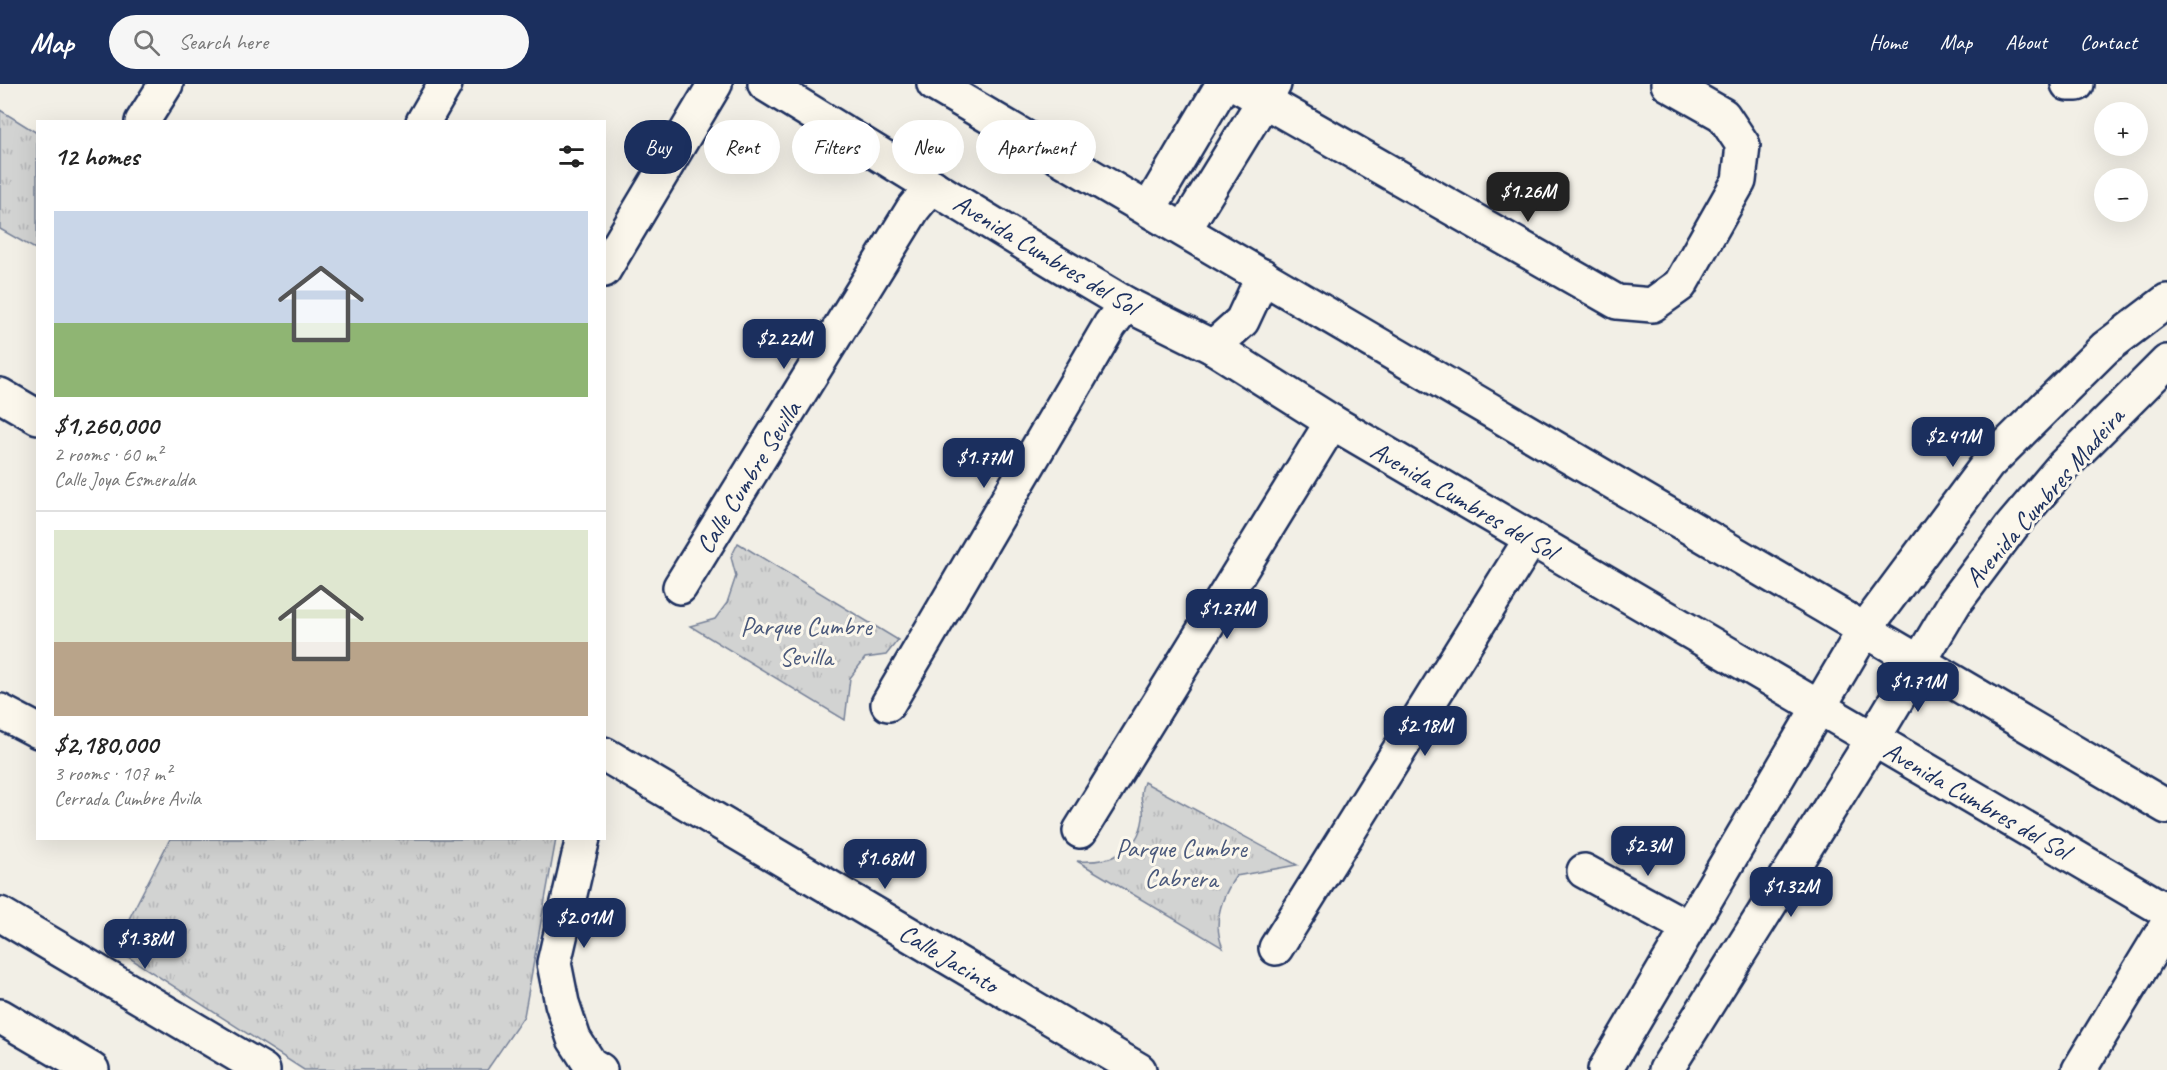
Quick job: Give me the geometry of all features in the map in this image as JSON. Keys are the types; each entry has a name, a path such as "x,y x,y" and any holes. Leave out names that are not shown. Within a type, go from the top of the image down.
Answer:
{"street":[{"path":"143,120 166,84"},
{"path":"424,120 445,84"},
{"path":"606,267 715,84"},
{"name":"Avenida Cumbres del Sol","path":"765,84 1126,304 1213,347 1332,422 2167,911"},
{"path":"934,84 2167,807"},
{"path":"1149,209 1222,84"},
{"path":"1235,84 1268,93 1617,303 1652,305 1680,285 1739,181 1743,145 1723,115 1668,84"},
{"path":"2068,84 2077,84"},
{"path":"1184,230 1268,93"},
{"name":"Calle Cumbre Sevilla","path":"680,587 913,209 932,186"},
{"path":"1213,347 1242,321 1263,276"},
{"path":"1605,1070 1865,629 1988,464 2105,348 2167,301"},
{"path":"888,704 1110,325 1126,304"},
{"name":"Avenida Cumbres Madeira","path":"1666,1070 1873,739 1955,602 2012,526 2062,467 2167,362"},
{"path":"0,394 36,416"},
{"path":"1080,831 1332,422"},
{"path":"1276,948 1531,539"},
{"path":"0,711 36,730"},
{"name":"Calle Jacinto","path":"606,755 1139,1070"},
{"path":"584,840 554,963 562,1003 574,1039 590,1064 600,1070"},
{"path":"1584,871 1689,928"},
{"path":"0,914 263,1070"},
{"path":"2079,1070 2167,925"},
{"path":"0,1016 92,1070"}],"green space":[{"path":"0,110 36,132 36,249 0,229"},
{"name":"Parque Cumbre Sevilla","path":"738,543 898,640 886,655 865,658 850,678 845,720 690,626 715,619 727,603 736,576 731,557"},
{"name":"Parque Cumbre Cabrera","path":"1144,782 1297,865 1236,876 1222,902 1218,920 1223,948 1077,861 1110,858 1120,854 1135,840 1143,818 1141,793"},
{"path":"169,840 556,840 524,1016 487,1070 304,1070 114,948"}]}
